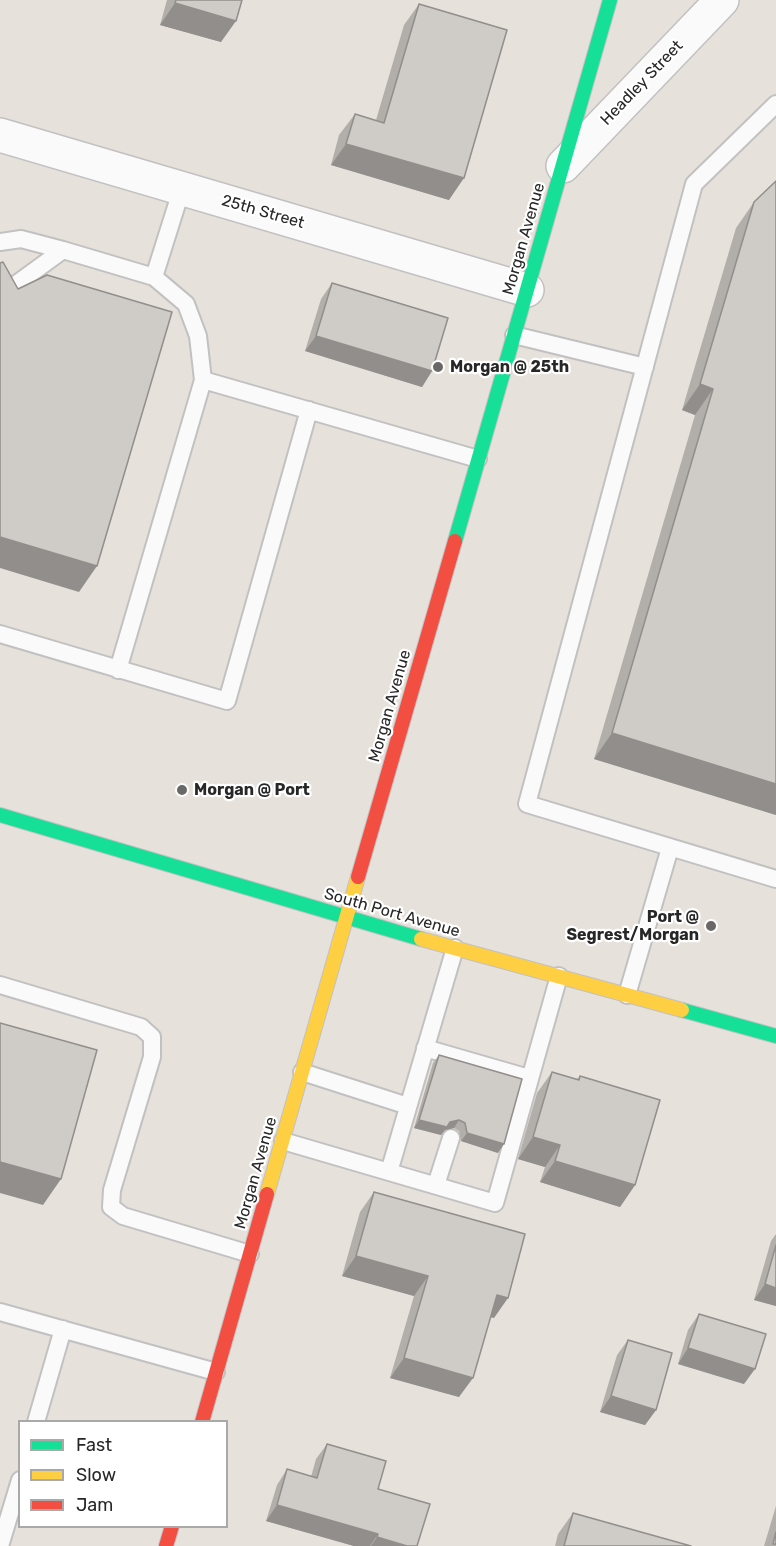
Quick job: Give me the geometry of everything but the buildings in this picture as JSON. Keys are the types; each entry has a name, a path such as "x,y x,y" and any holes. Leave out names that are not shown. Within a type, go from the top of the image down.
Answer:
{"main road":[{"name":"Morgan Avenue","path":"203,1420 610,0"},
{"name":"South Port Avenue","path":"0,815 346,918 776,1036"},
{"path":"166,1546 172,1528"}],"street":[{"name":"Headley Street","path":"562,166 722,0"},
{"name":"25th Street","path":"0,135 527,290"}],"lane":[{"path":"776,104 694,184 527,804 776,879"},
{"path":"154,277 182,188"},
{"path":"0,242 21,239 154,277 186,304 198,336 203,380 118,670"},
{"path":"0,296 63,250"},
{"path":"513,335 645,368"},
{"path":"203,380 478,459"},
{"path":"0,634 226,701 309,410"},
{"path":"627,995 670,848"},
{"path":"389,1172 455,948"},
{"path":"283,1141 495,1203 559,976"},
{"path":"0,985 141,1027 152,1038 152,1057 112,1190 111,1207 123,1216 250,1254"},
{"path":"425,1048 471,1068 529,1078"},
{"path":"302,1072 408,1106"},
{"path":"436,1185 451,1138"},
{"path":"0,1312 216,1372"},
{"path":"37,1420 63,1329"},
{"path":"0,1546 18,1487"}],"traffic: fast":[{"path":"455,541 610,0"},
{"path":"0,815 421,939"},
{"path":"682,1010 776,1036"}],"traffic: slow":[{"path":"267,1194 358,877"},
{"path":"421,939 682,1010"}],"traffic: jam":[{"path":"358,877 455,541"},
{"path":"203,1420 267,1194"},
{"path":"166,1546 171,1528"}],"place":[{"name":"Morgan @ 25th","path":"438,367"},
{"name":"Morgan @ Port","path":"182,790"},
{"name":"Port @ Segrest/Morgan","path":"711,926"}]}
